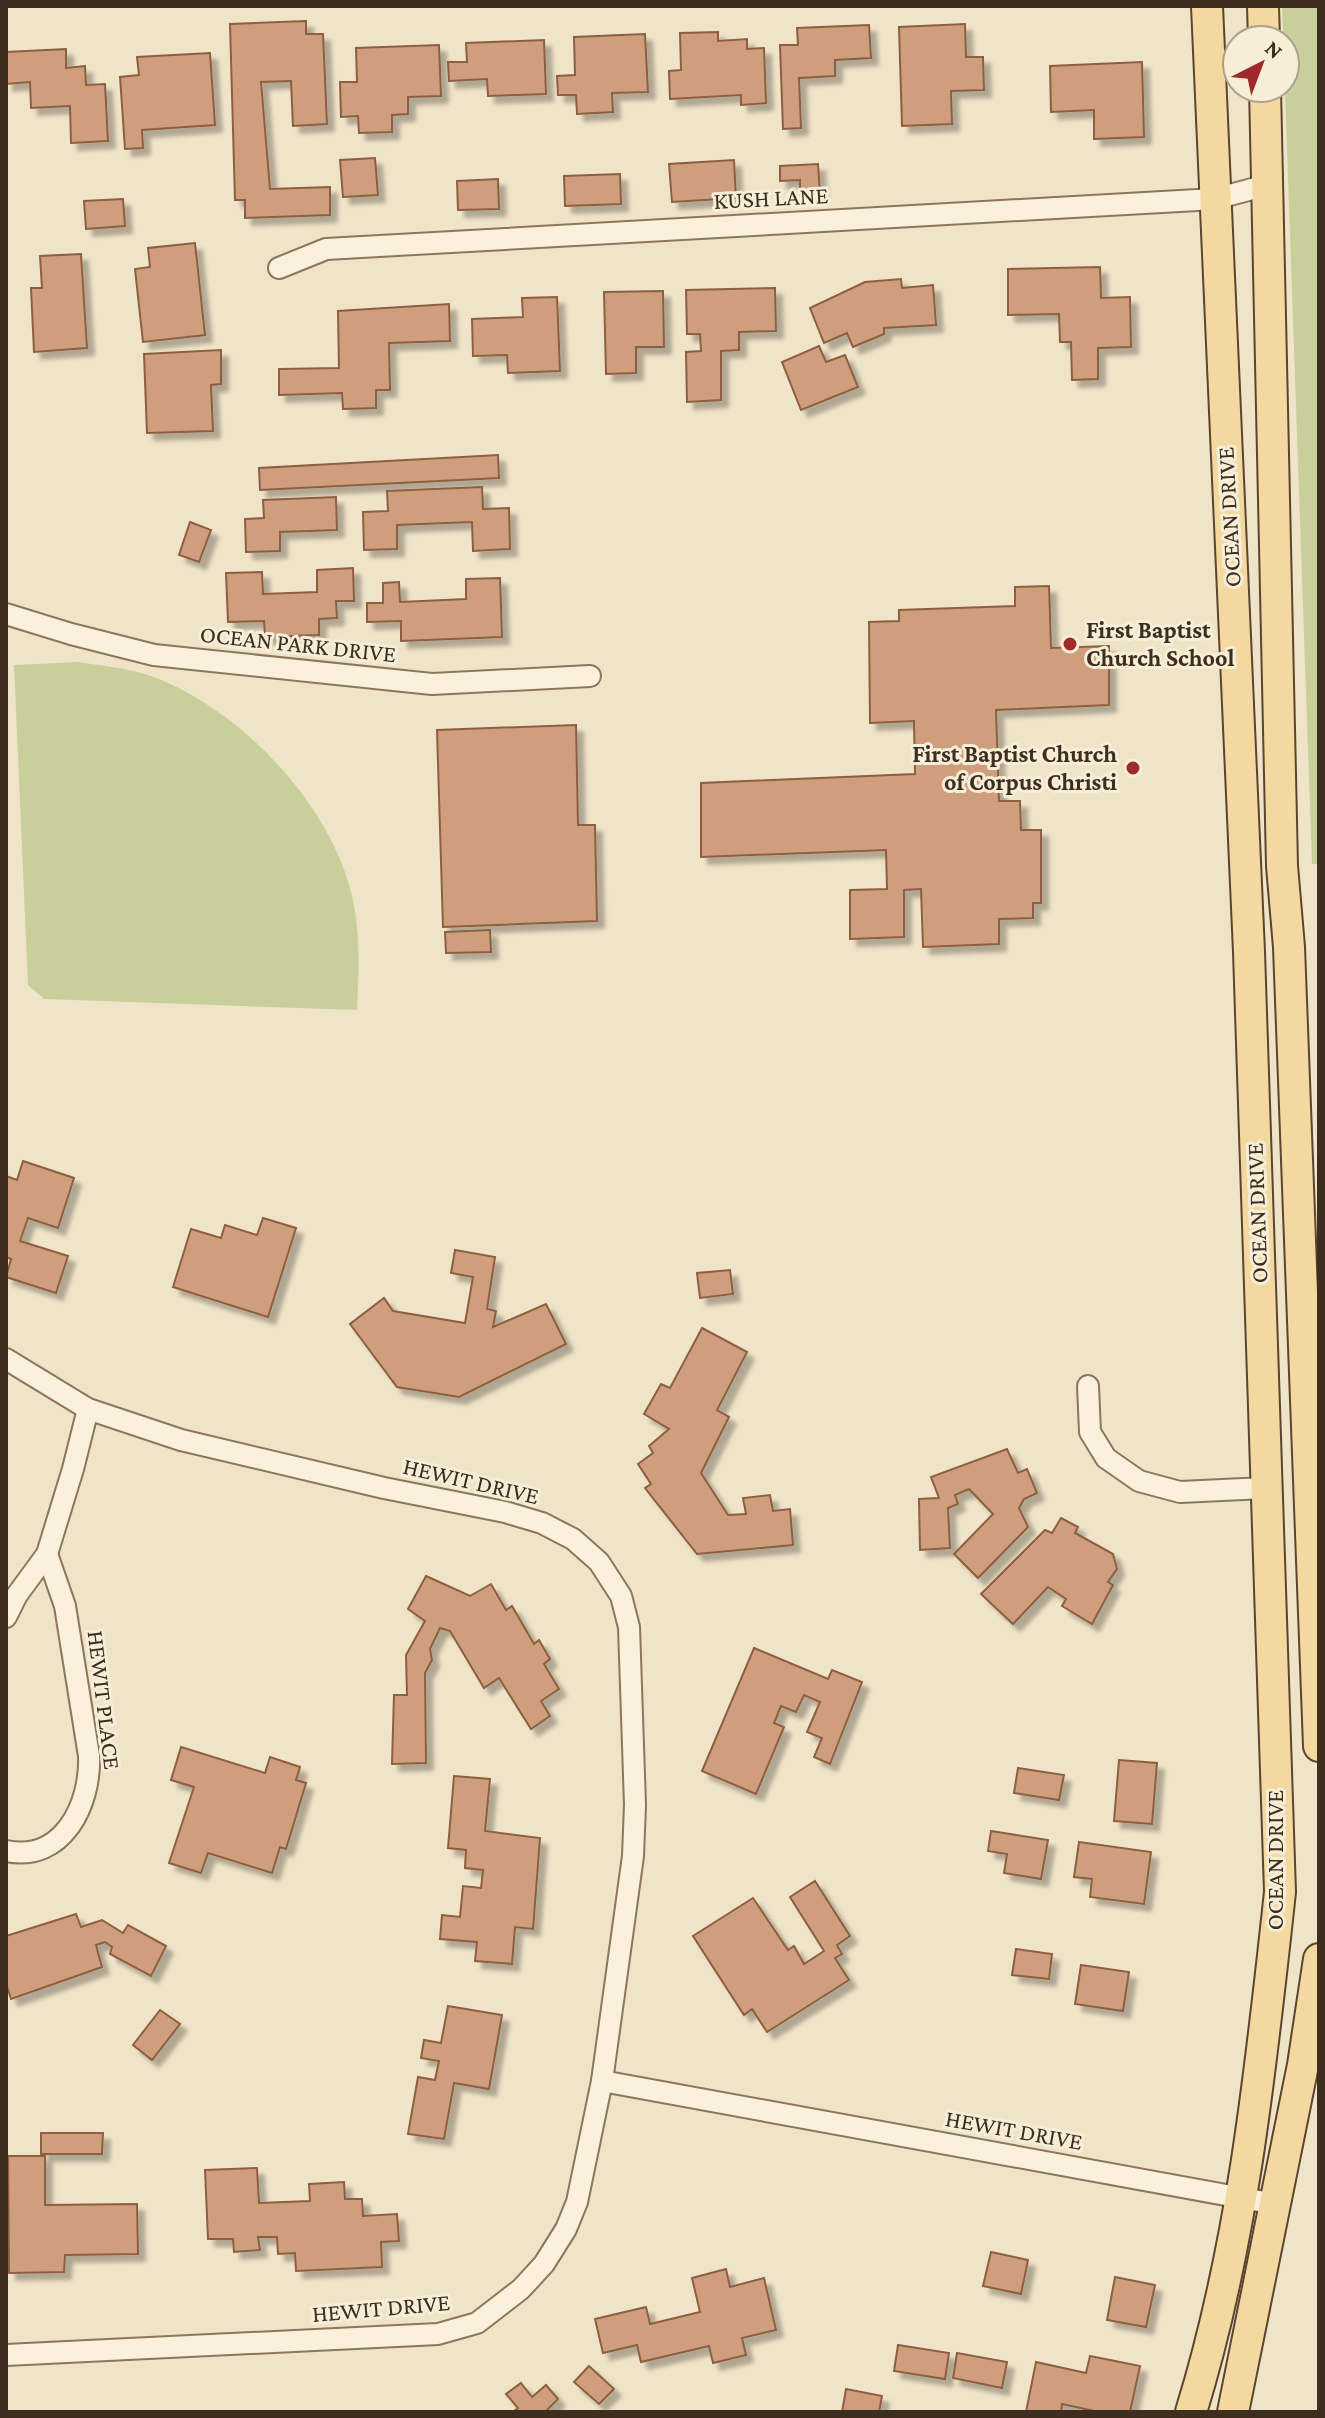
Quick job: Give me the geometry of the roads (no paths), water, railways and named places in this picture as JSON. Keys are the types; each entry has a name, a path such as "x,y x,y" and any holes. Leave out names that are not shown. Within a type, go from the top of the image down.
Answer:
{"main road":[{"name":"OCEAN DRIVE","path":"1191,2412 1214,2338 1240,2196 1263,2045 1280,1892 1249,952 1207,6"},
{"name":"OCEAN DRIVE","path":"1265,104 1282,866 1289,947 1319,1746"},
{"path":"1233,2412 1303,2065 1319,1959"}],"street":[{"name":"KUSH LANE","path":"279,268 326,249 1215,199 1267,185"},
{"name":"OCEAN PARK DRIVE","path":"6,614 154,655 417,683 590,676"},
{"name":"HEWIT DRIVE","path":"6,1359 88,1409 181,1440 384,1488 505,1512 542,1523 573,1539 599,1562 621,1596 629,1627 635,1805 633,1856 602,2081 577,2202 566,2229 544,2264 521,2289 477,2323 438,2334 6,2355"},
{"path":"1088,1386 1090,1432 1106,1458 1139,1481 1180,1492 1265,1488"},
{"path":"6,1617 17,1595 47,1554 88,1409"},
{"name":"HEWIT PLACE","path":"6,1851 20,1854 48,1846 66,1830 84,1800 90,1779 65,1606 47,1554"},
{"name":"HEWIT DRIVE","path":"602,2081 1275,2204"}],"place":[{"name":"First Baptist Church School","path":"1070,644"},
{"name":"First Baptist Church of Corpus Christi","path":"1133,768"}]}
